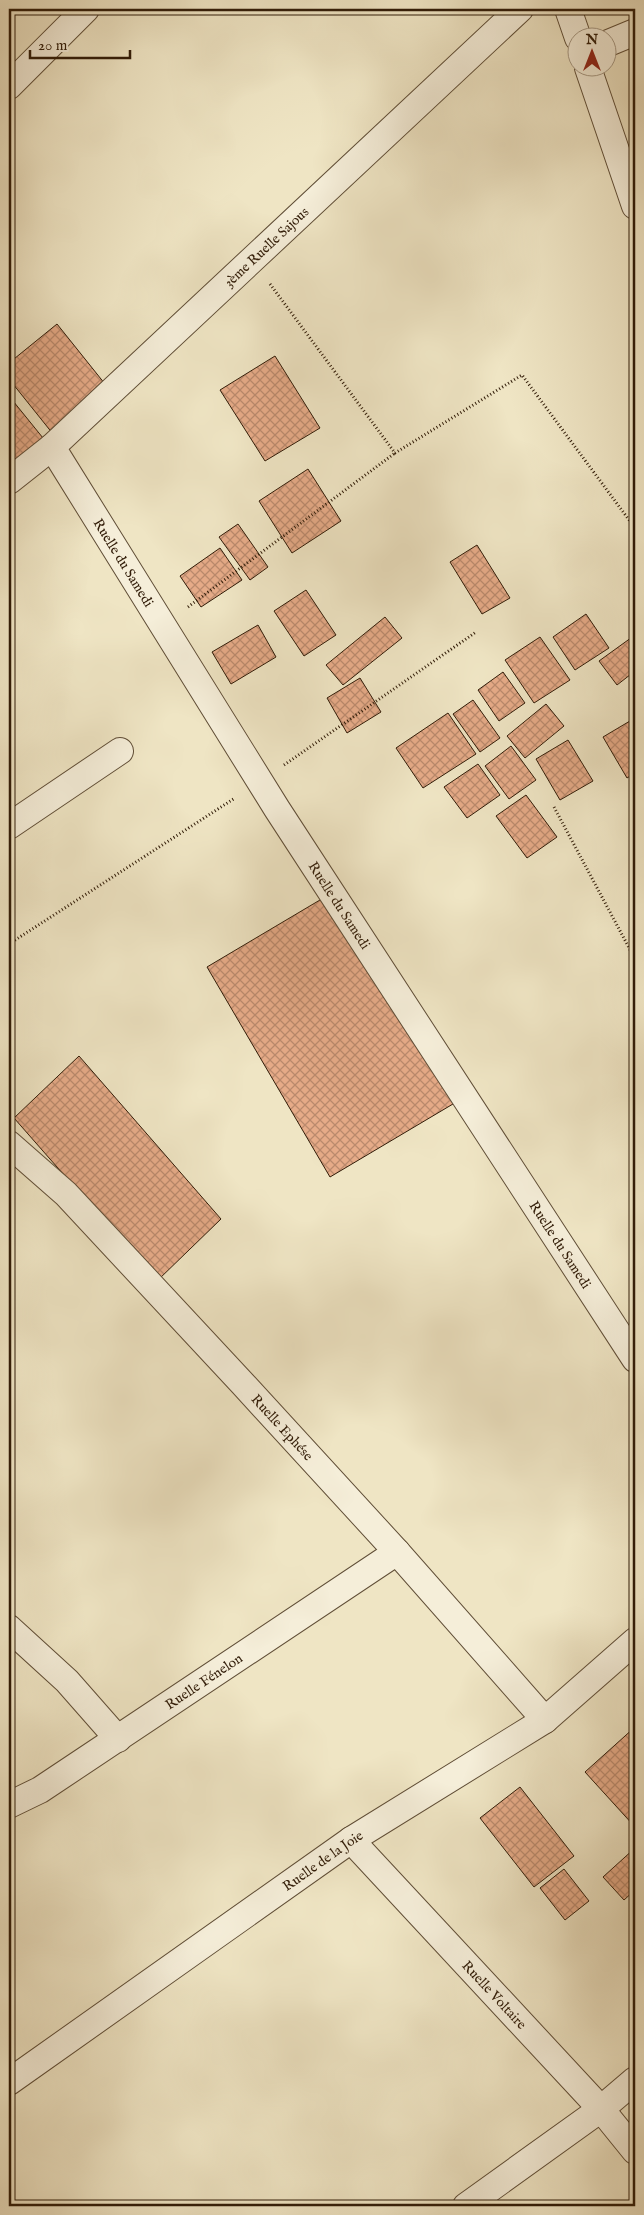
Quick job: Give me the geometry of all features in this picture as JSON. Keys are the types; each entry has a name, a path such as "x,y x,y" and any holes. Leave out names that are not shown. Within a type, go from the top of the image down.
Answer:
{"street":[{"path":"9,86 86,9"},
{"name":"3ème Ruelle Sajous","path":"9,481 52,446 520,9"},
{"path":"568,9 575,28"},
{"path":"616,40 635,32"},
{"path":"591,78 635,206"},
{"name":"Ruelle du Samedi","path":"52,446 260,782 635,1359"},
{"path":"9,826 120,751"},
{"name":"Ruelle Ephése","path":"9,1144 66,1194 397,1552 545,1720"},
{"name":"Ruelle Fénelon","path":"9,1806 40,1790 118,1739 397,1552"},
{"path":"9,1628 67,1680 118,1739"},
{"name":"Ruelle de la Joie","path":"9,2082 351,1840 545,1720 635,1641"},
{"name":"Ruelle Voltaire","path":"351,1840 601,2109 635,2151"},
{"path":"466,2206 601,2109 635,2080"}],"path":[{"path":"251,260 395,453"},
{"path":"163,626 395,453 522,375 635,528"},
{"path":"9,944 260,782 476,632"},
{"path":"554,807 635,959"}],"building":[{"path":"57,324 109,389 53,434 9,379 9,363"},
{"path":"275,356 320,428 265,461 220,390"},
{"path":"9,396 43,438 9,465"},
{"path":"308,469 341,521 292,553 259,501"},
{"path":"238,524 268,567 250,580 219,537"},
{"path":"477,545 510,598 482,614 450,562"},
{"path":"220,548 242,580 201,607 180,576"},
{"path":"306,590 336,635 304,656 274,611"},
{"path":"586,614 609,648 575,670 553,637"},
{"path":"385,617 402,638 343,685 326,665"},
{"path":"258,625 276,657 231,684 212,652"},
{"path":"635,635 635,671 617,685 599,661"},
{"path":"540,637 570,680 534,703 505,660"},
{"path":"503,672 525,703 499,721 478,690"},
{"path":"360,678 381,712 347,733 327,698"},
{"path":"473,700 500,738 480,752 453,714"},
{"path":"546,704 564,726 525,758 507,736"},
{"path":"448,713 476,754 423,788 396,748"},
{"path":"635,718 635,773 627,778 603,737"},
{"path":"568,740 593,781 560,800 536,759"},
{"path":"511,746 536,780 509,799 485,766"},
{"path":"478,764 500,795 467,818 444,787"},
{"path":"526,795 557,837 527,858 496,816"},
{"path":"325,897 458,1101 330,1177 207,967"},
{"path":"79,1056 221,1219 157,1281 14,1118"},
{"path":"635,1727 635,1827 585,1772"},
{"path":"520,1787 574,1856 534,1887 480,1818"},
{"path":"635,1848 635,1890 624,1900 603,1877"},
{"path":"564,1869 589,1901 565,1920 540,1888"}]}
